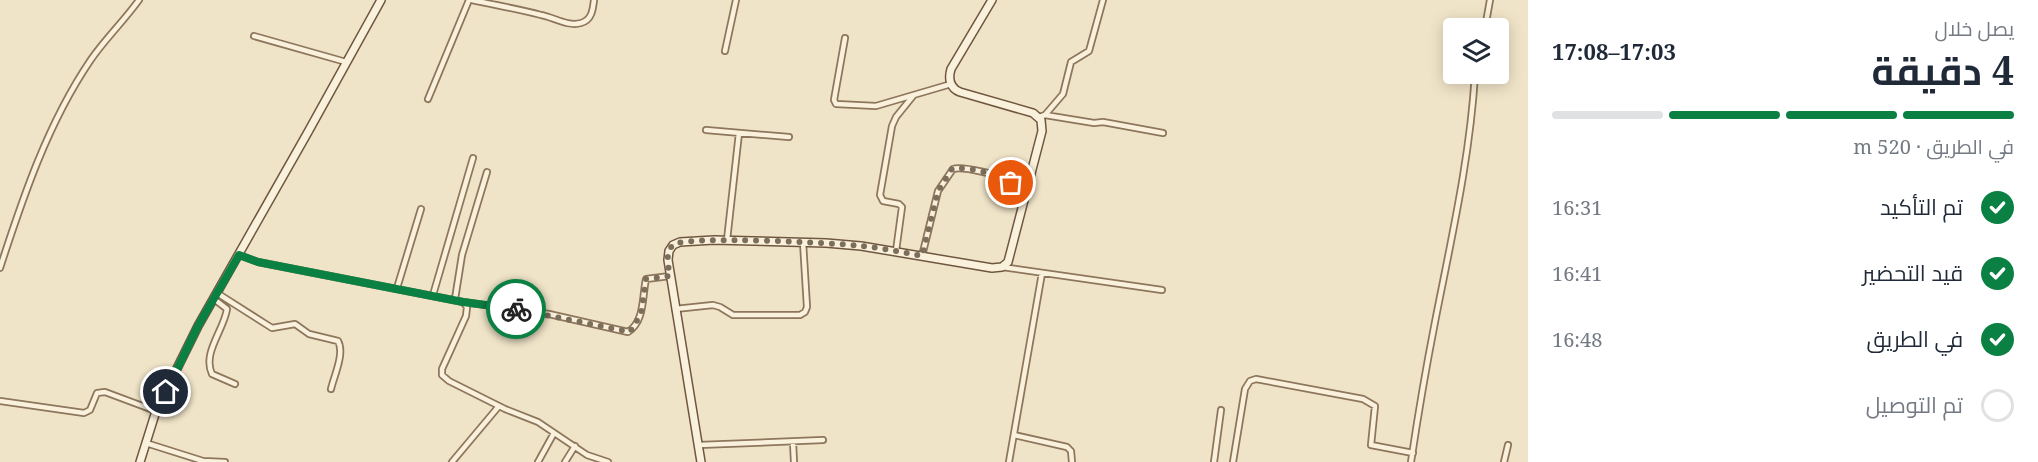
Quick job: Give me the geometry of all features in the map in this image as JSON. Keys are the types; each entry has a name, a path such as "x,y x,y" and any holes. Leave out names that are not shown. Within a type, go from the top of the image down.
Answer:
{"street":[{"path":"0,268 30,184 58,117 90,60 139,0"},
{"path":"140,462 156,411 198,326 381,0"},
{"path":"428,99 470,0 578,24 586,21 590,16 594,0"},
{"path":"725,51 736,0"},
{"path":"992,0 951,69 949,79 960,92 1042,116 1094,123 1103,122 1163,133"},
{"path":"1002,267 1009,259 1042,131 1042,116 1063,94 1071,62 1089,51 1102,0"},
{"path":"1487,18 1490,0"},
{"path":"254,36 346,62"},
{"path":"845,38 834,100 836,104 872,107 951,84"},
{"path":"1411,462 1430,350 1455,228 1469,138 1474,84"},
{"path":"896,251 902,207 883,201 880,195 894,121 913,96"},
{"path":"706,130 789,137"},
{"path":"727,240 739,133"},
{"path":"433,295 473,158"},
{"path":"922,256 938,191 952,169 961,167 1006,179 1013,186 1017,196 1024,198"},
{"path":"455,299 462,255 487,172"},
{"path":"397,288 421,209"},
{"path":"701,462 668,260 669,251 673,245 680,242 727,240 861,246 992,268 1002,267 1162,290"},
{"path":"675,309 713,305 733,315 800,315 807,307 803,242"},
{"path":"239,255 258,262 463,302 549,314 628,332 641,314 646,279 670,276"},
{"path":"1010,462 1042,273"},
{"path":"215,296 227,309 208,366 212,374 235,384"},
{"path":"215,296 272,328 295,324 309,334 338,341 339,360 330,389"},
{"path":"463,302 466,307 466,316 442,369 442,375 449,381 499,406 538,422 587,454 608,462"},
{"path":"1233,462 1245,389 1250,381 1256,379 1363,399 1375,406 1371,445 1413,453"},
{"path":"0,401 84,413 90,410 97,393 105,392 156,411"},
{"path":"452,462 499,406"},
{"path":"1214,462 1221,410"},
{"path":"538,462 554,433"},
{"path":"1014,435 1067,447 1071,451 1072,462"},
{"path":"699,445 823,440"},
{"path":"793,442 794,462"},
{"path":"146,443 203,461 225,462"},
{"path":"1504,462 1508,445"},
{"path":"565,462 574,446"}],"way so far":[{"path":"516,309 630,332 641,314 646,279 670,276 669,251 673,245 680,242 714,240 826,243 922,256 938,191 952,169 961,167 1006,179 1011,183"}],"route":[{"path":"166,392 198,326 239,255 258,262 463,302 516,309"}]}
